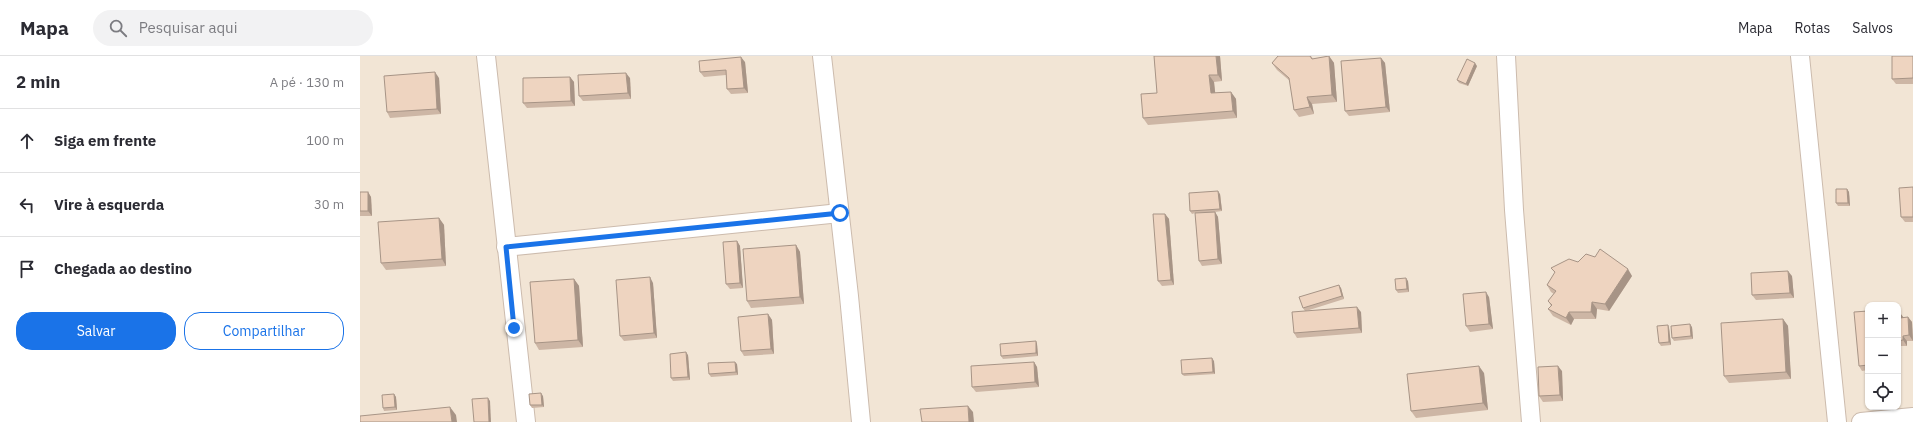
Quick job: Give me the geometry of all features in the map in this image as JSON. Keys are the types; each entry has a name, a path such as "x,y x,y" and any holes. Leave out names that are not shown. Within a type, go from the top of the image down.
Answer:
{"street":[{"path":"486,56 526,422"},
{"path":"822,56 840,213 861,422"},
{"path":"1506,56 1514,210 1531,422"},
{"path":"1800,56 1837,422"},
{"path":"506,247 840,213"},
{"path":"1861,422 1913,417"}],"shaded area":[{"path":"360,56 1913,56 1913,422 360,422"}],"building":[{"path":"1154,56 1216,56 1218,75 1209,75 1211,93 1231,92 1233,111 1143,118 1141,94 1157,93"},
{"path":"1278,56 1310,56 1312,59 1329,56 1332,95 1307,97 1310,107 1294,110 1289,78 1272,63"},
{"path":"1892,56 1913,56 1913,78 1892,79"},
{"path":"741,57 744,88 727,89 726,70 700,72 699,61"},
{"path":"1381,58 1386,107 1345,111 1341,61"},
{"path":"1467,59 1475,63 1466,84 1457,80"},
{"path":"435,72 437,109 387,112 384,76"},
{"path":"626,73 628,93 579,96 578,75"},
{"path":"570,77 571,101 523,103 523,78"},
{"path":"1913,187 1913,217 1901,217 1899,188"},
{"path":"1836,189 1847,189 1848,203 1836,203"},
{"path":"1218,191 1220,209 1190,211 1189,193"},
{"path":"360,192 368,192 368,211 360,211"},
{"path":"1215,212 1218,259 1199,261 1195,213"},
{"path":"1153,214 1165,214 1171,280 1158,281"},
{"path":"439,218 442,259 381,263 378,222"},
{"path":"737,241 740,283 726,284 723,242"},
{"path":"796,245 800,297 747,301 743,249"},
{"path":"1600,249 1628,269 1605,304 1592,302 1591,312 1569,312 1566,318 1548,309 1552,305 1548,301 1556,291 1547,285 1555,272 1551,268 1569,259 1578,262 1586,254 1595,257"},
{"path":"1788,271 1790,293 1752,295 1751,273"},
{"path":"650,277 654,333 620,336 616,280"},
{"path":"1406,278 1407,289 1396,290 1395,279"},
{"path":"574,279 578,340 535,343 530,282"},
{"path":"1339,285 1342,296 1303,308 1299,297"},
{"path":"1486,292 1489,324 1466,326 1463,294"},
{"path":"1357,307 1359,328 1294,333 1292,312"},
{"path":"1865,311 1865,365 1859,366 1854,312"},
{"path":"768,314 771,349 741,351 738,317"},
{"path":"1908,317 1909,335 1903,336 1903,340 1901,340 1901,318"},
{"path":"1783,319 1786,372 1724,376 1721,323"},
{"path":"1690,324 1691,336 1672,338 1671,326"},
{"path":"1668,325 1669,342 1659,343 1657,326"},
{"path":"1036,341 1036,353 1001,356 1000,344"},
{"path":"686,352 688,377 671,378 670,354"},
{"path":"1212,358 1213,372 1182,374 1181,360"},
{"path":"735,362 736,372 709,374 708,363"},
{"path":"1034,362 1035,382 972,387 971,366"},
{"path":"1479,366 1483,403 1411,411 1407,374"},
{"path":"1558,366 1560,395 1539,396 1538,367"},
{"path":"541,393 542,405 530,405 529,394"},
{"path":"394,394 395,407 383,408 382,395"},
{"path":"488,398 489,422 474,422 472,399"},
{"path":"968,406 969,422 922,422 920,409"},
{"path":"450,407 452,422 360,422 360,416"}],"route":[{"path":"514,328 506,247 840,213"}]}
